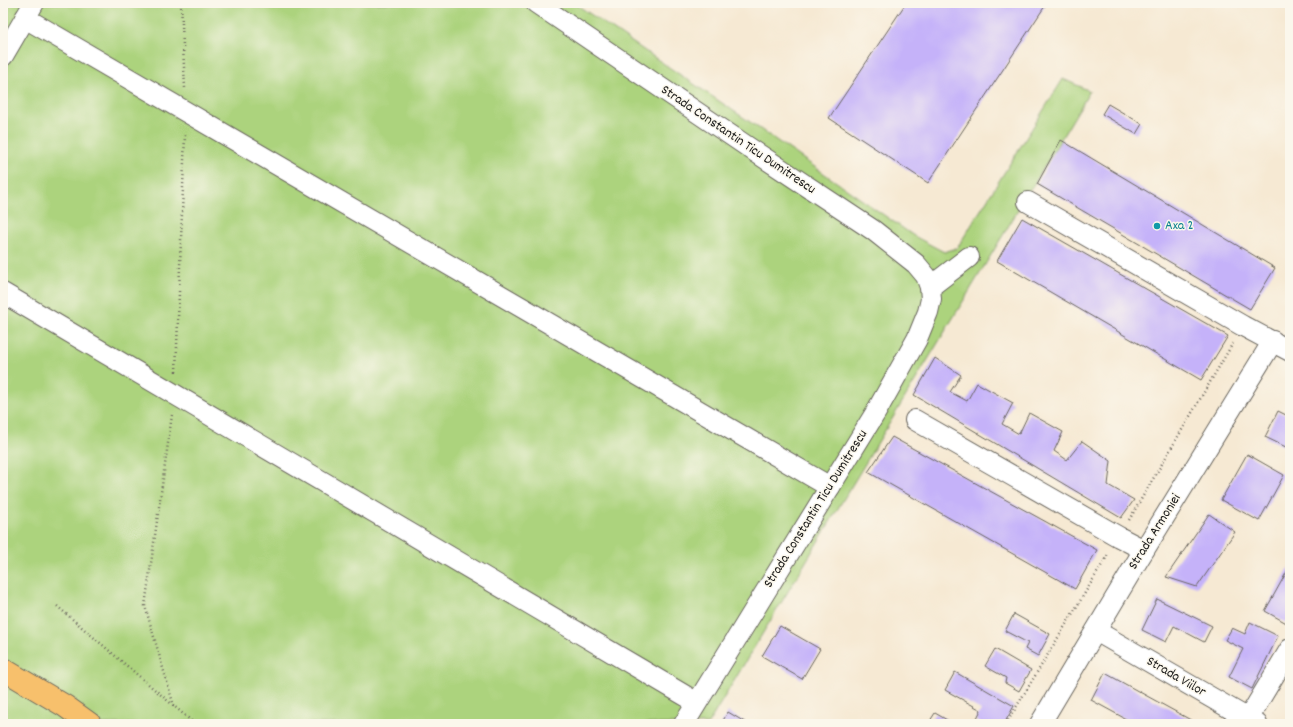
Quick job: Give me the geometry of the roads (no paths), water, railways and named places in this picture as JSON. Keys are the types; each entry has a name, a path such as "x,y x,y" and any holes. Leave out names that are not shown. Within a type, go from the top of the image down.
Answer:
{"highway":[{"path":"3,669 65,706 90,724"},
{"path":"3,674 65,724"}],"street":[{"name":"Strada Constantin Ticu Dumitrescu","path":"536,3 873,230 916,264 926,276 930,287 931,299 928,312 917,339 876,412 696,702 684,724"},
{"path":"3,56 30,11 186,112 830,487"},
{"path":"1028,202 1243,326 1290,351"},
{"path":"930,287 969,257"},
{"path":"3,293 696,702"},
{"name":"Strada Armoniei","path":"1040,724 1144,550 1273,341"},
{"path":"914,420 1112,534 1144,550"},
{"name":"Strada Viilor","path":"1096,631 1253,722"},
{"path":"1253,722 1290,649"}],"place":[{"name":"Axa 2","path":"1157,226"}]}
